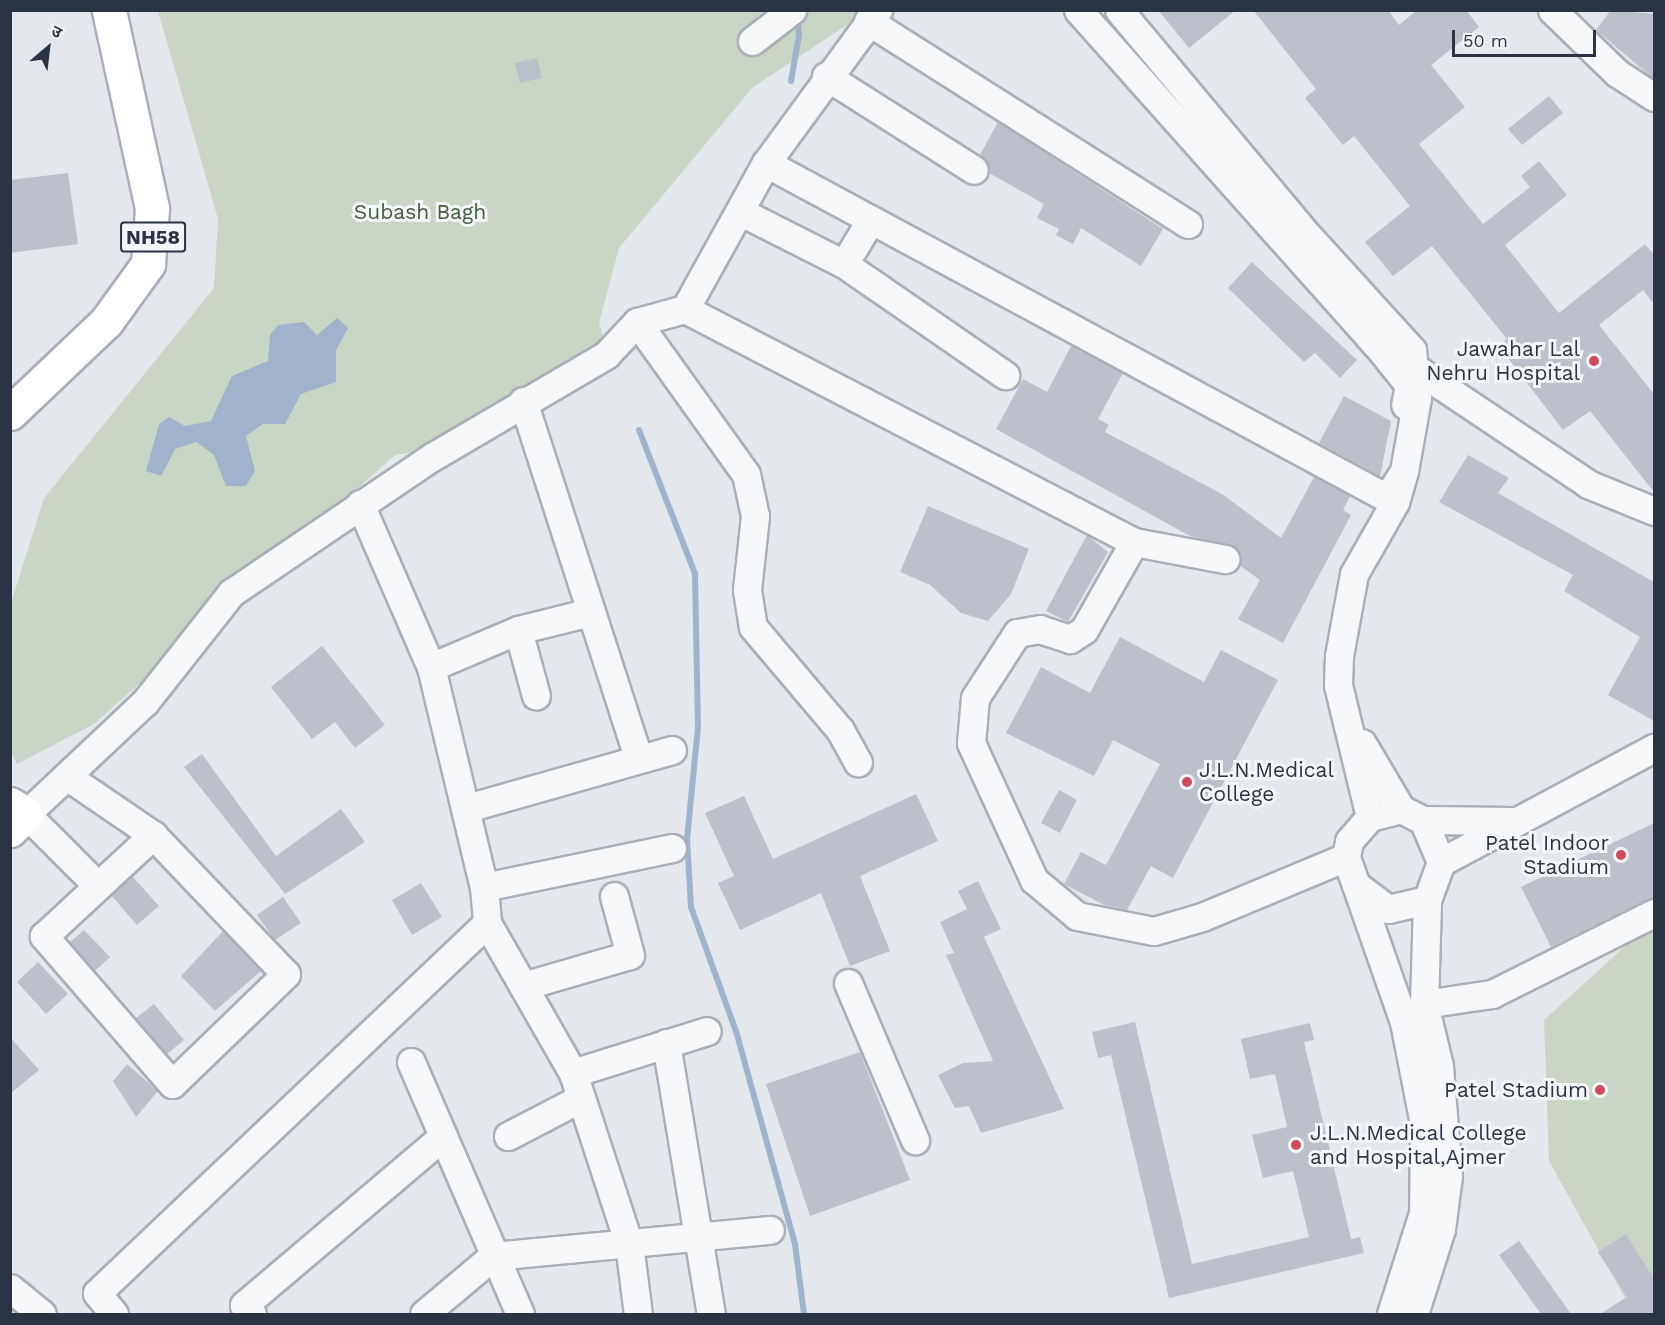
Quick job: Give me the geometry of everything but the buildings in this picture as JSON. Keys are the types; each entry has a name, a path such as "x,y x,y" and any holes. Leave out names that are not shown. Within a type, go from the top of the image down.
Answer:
{"highway":[{"name":"NH58","path":"10,413 106,322 148,264 152,208 109,10"}],"street":[{"path":"1078,10 1169,88"},
{"path":"1119,10 1169,88 1292,236 1409,385 1384,511"},
{"path":"1552,10 1617,72 1654,97"},
{"path":"752,41 785,16"},
{"path":"685,309 743,213 766,163 826,76 873,16 1188,224"},
{"path":"826,76 974,170"},
{"path":"766,163 1384,511"},
{"path":"743,213 843,264 1005,375"},
{"path":"843,264 870,221"},
{"path":"1292,236 1402,334 1418,370 1404,471 1354,574 1344,615 1338,685 1352,726 1370,816"},
{"path":"98,886 16,816 69,777 145,702 231,593 360,504 523,401 606,355 637,322 685,309 1134,542 1225,560"},
{"path":"637,322 746,474 755,516 747,590 753,627 840,730 858,762"},
{"path":"1418,370 1588,484 1654,510"},
{"path":"523,401 638,758"},
{"path":"360,504 431,667 467,808 484,887 487,923 577,1085 629,1244 638,1314"},
{"path":"1134,542 1084,630 1070,639 1040,629 1017,633 975,698 971,743 1034,880 1077,916 1154,931 1202,917 1346,857"},
{"path":"431,667 518,630 590,612"},
{"path":"518,630 536,696"},
{"path":"1352,726 1412,814 1441,862"},
{"path":"1414,1314 1441,1229 1448,1176 1439,1066 1424,1004 1427,900 1441,862 1512,821 1654,748"},
{"path":"467,808 672,750"},
{"path":"69,777 153,835 286,974 172,1084 44,936 153,835"},
{"path":"1391,1314 1423,1213 1424,1124 1404,1022 1346,857 1349,841 1370,816 1412,814 1512,821"},
{"path":"484,887 672,848"},
{"path":"1356,885 1388,909 1427,900"},
{"path":"523,986 630,955 614,896"},
{"path":"1424,1004 1492,994 1654,913"},
{"path":"114,1314 97,1293 487,923"},
{"path":"848,982 915,1140"},
{"path":"508,1136 577,1085 666,1043 707,1031"},
{"path":"666,1043 700,1236 711,1314"},
{"path":"411,1062 520,1314"},
{"path":"252,1314 244,1305 443,1136"},
{"path":"424,1314 493,1256 771,1230"},
{"path":"10,1288 42,1314"}],"green space":[{"name":"Subash Bagh","path":"158,11 868,11 752,88 619,248 599,323 612,361 483,441 395,455 94,724 17,764 11,752 11,603 44,498 214,288 218,219"},
{"name":"Patel Stadium","path":"1654,920 1654,1314 1634,1314 1549,1161 1544,1020"}],"water":[{"path":"337,318 348,328 336,350 336,382 301,394 285,424 263,424 246,436 255,471 246,486 226,486 214,455 196,442 175,449 161,476 146,471 159,424 169,417 185,426 211,421 232,376 268,361 270,335 278,325 304,322 317,335"}],"waterway":[{"path":"791,81 799,35 797,17"},
{"path":"639,430 695,574 698,727 687,839 691,907 736,1031 795,1244 804,1314"}],"place":[{"name":"Jawahar Lal Nehru Hospital","path":"1594,361"},
{"name":"J.L.N.Medical College","path":"1187,782"},
{"name":"Patel Indoor Stadium","path":"1621,855"},
{"name":"Patel Stadium","path":"1600,1090"},
{"name":"J.L.N.Medical College and Hospital,Ajmer","path":"1296,1145"}]}
